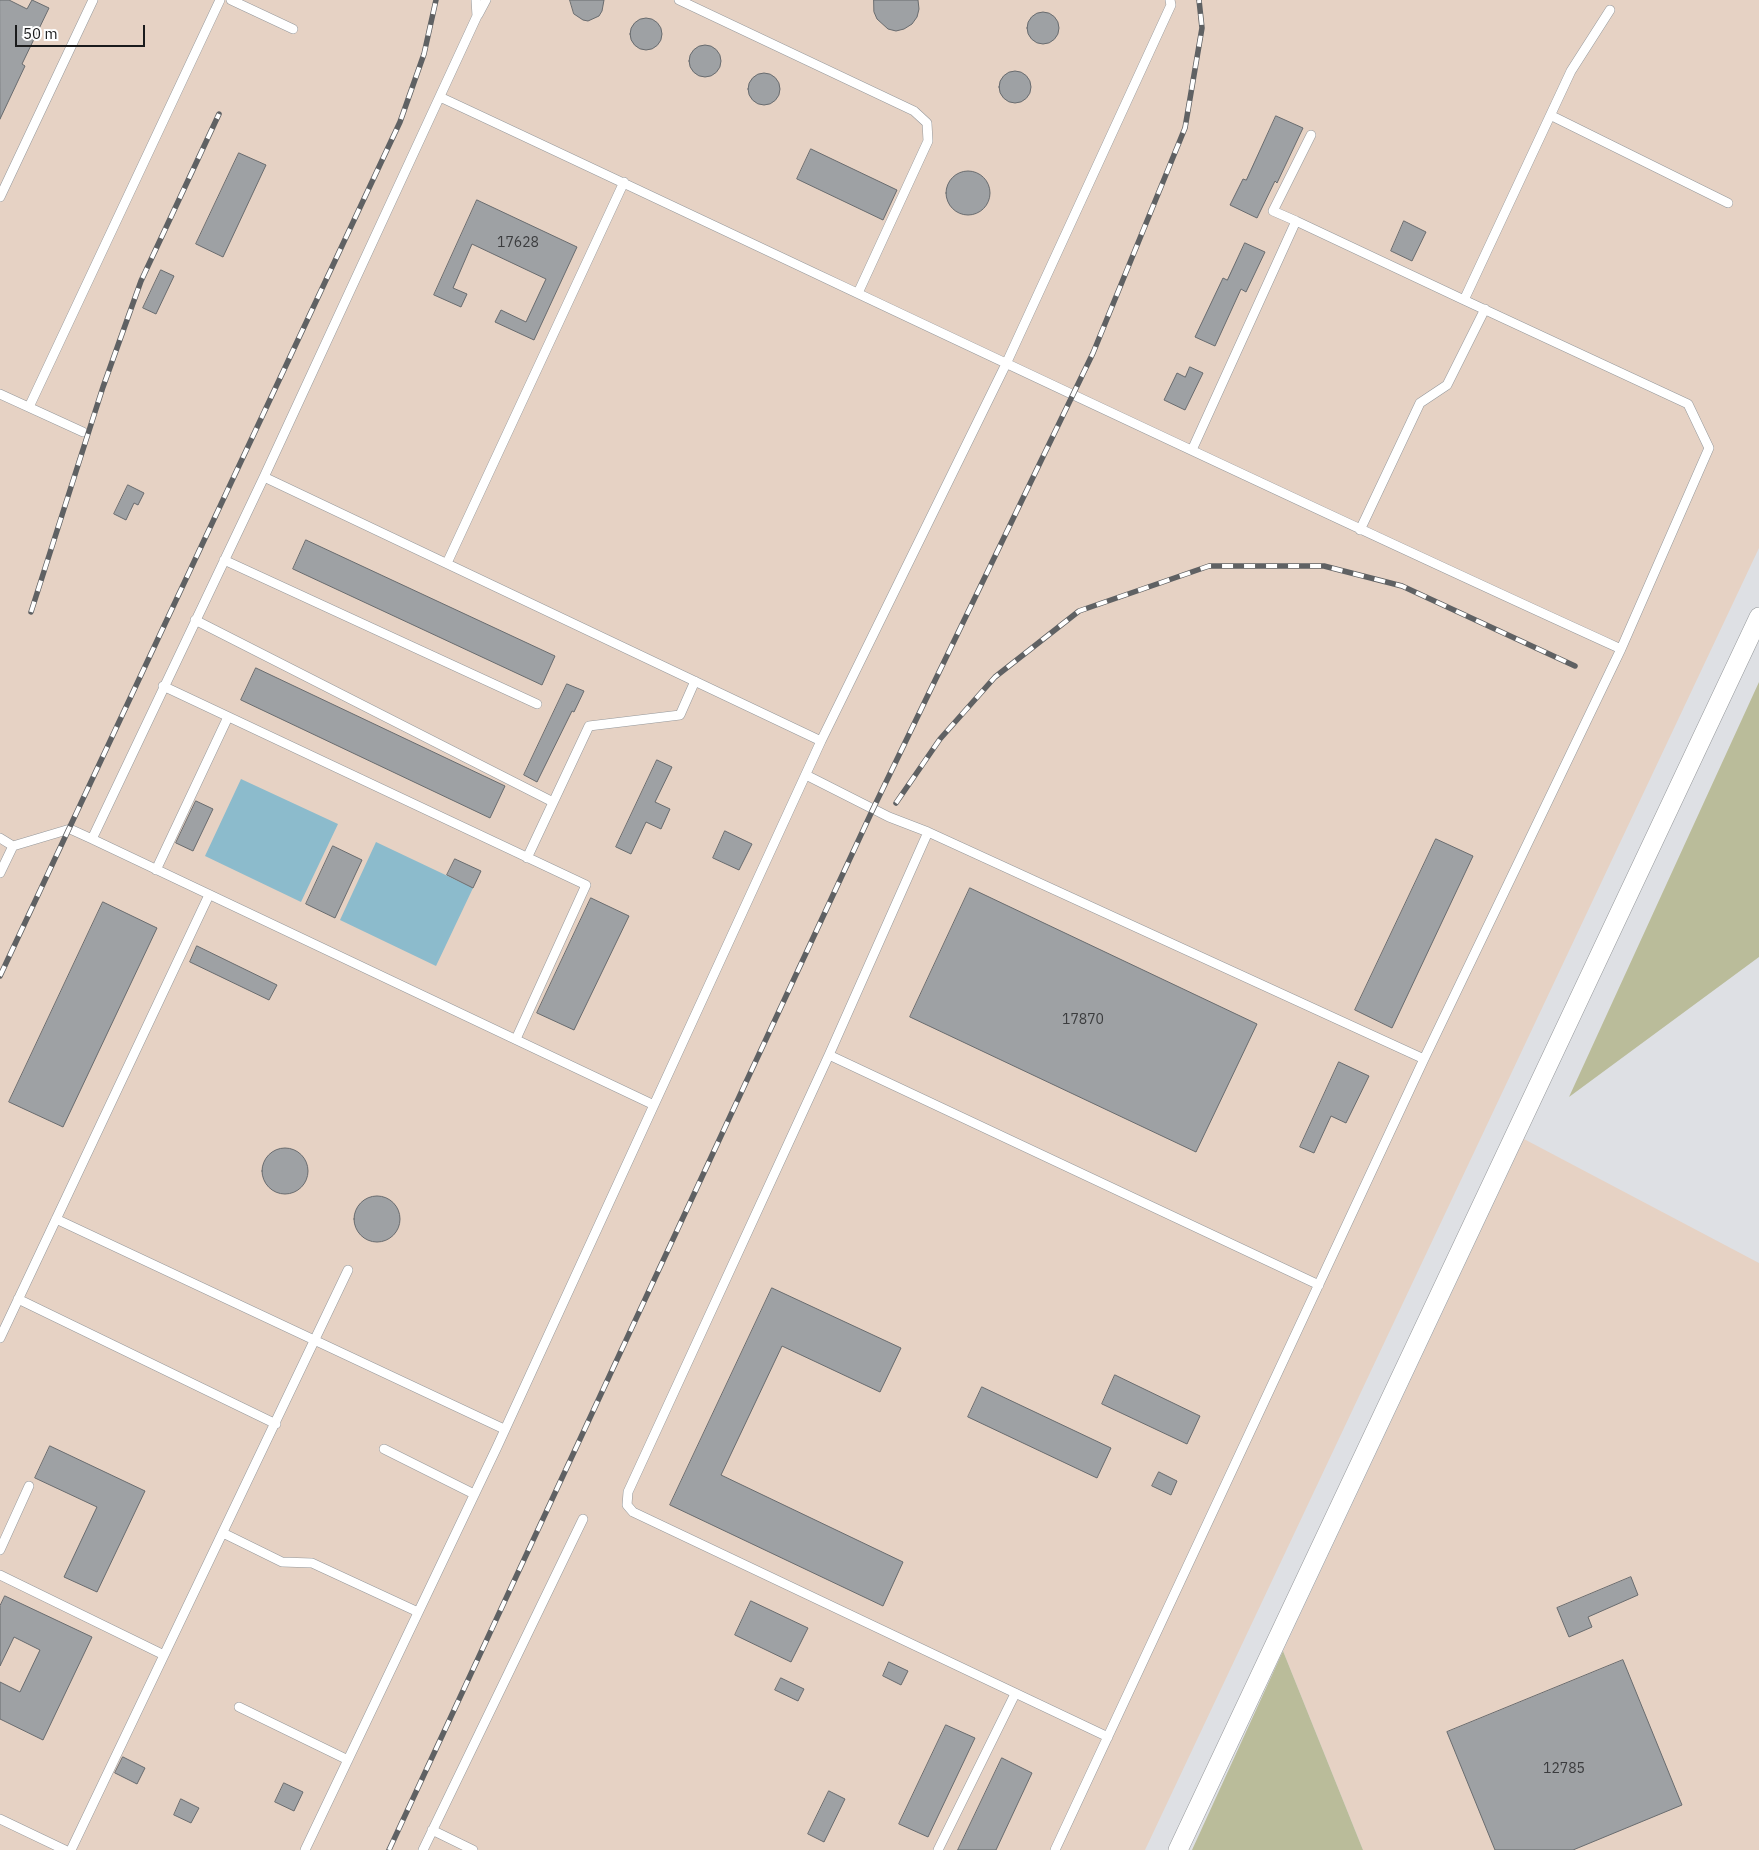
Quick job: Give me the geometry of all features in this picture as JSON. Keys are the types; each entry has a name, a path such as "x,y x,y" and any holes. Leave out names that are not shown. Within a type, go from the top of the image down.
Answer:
{"street":[{"path":"1178,1850 1759,617"}],"lane":[{"path":"0,197 93,0"},
{"path":"29,407 220,0"},
{"path":"231,0 293,30"},
{"path":"476,0 477,16"},
{"path":"92,839 163,686 264,477 486,0"},
{"path":"679,0 914,111 927,123 928,141 858,293"},
{"path":"305,1850 474,1494 821,741 1006,364 1171,6 1170,0"},
{"path":"1464,300 1552,116 1571,71 1610,10"},
{"path":"440,97 1360,530 1621,649"},
{"path":"1552,116 1728,203"},
{"path":"1055,1850 1424,1059 1621,649 1709,448 1688,404 1273,211 1311,135"},
{"path":"447,563 624,182"},
{"path":"1192,450 1296,221"},
{"path":"1360,530 1420,403 1447,385 1485,309"},
{"path":"0,394 83,432"},
{"path":"264,477 821,741"},
{"path":"224,560 536,704"},
{"path":"195,620 553,802"},
{"path":"527,858 588,726 680,715 695,681"},
{"path":"163,686 586,885 516,1039"},
{"path":"156,870 228,717"},
{"path":"806,776 889,817 928,832 1424,1059"},
{"path":"0,873 13,846 70,829 654,1105"},
{"path":"928,832 829,1055 628,1492 627,1505 633,1512 1108,1737"},
{"path":"0,838 13,846"},
{"path":"0,1338 209,895"},
{"path":"829,1055 1319,1285"},
{"path":"56,1219 504,1429"},
{"path":"71,1850 348,1270"},
{"path":"18,1299 276,1424"},
{"path":"384,1449 474,1494"},
{"path":"0,1550 29,1486"},
{"path":"423,1850 583,1519"},
{"path":"223,1533 282,1562 312,1563 418,1612"},
{"path":"0,1575 164,1655"},
{"path":"938,1850 1015,1694"},
{"path":"240,1707 348,1760"},
{"path":"0,1819 65,1850"},
{"path":"432,1830 473,1850"}],"shaded area":[{"path":"0,0 1759,0 1759,548 1145,1850 0,1850"},
{"path":"1524,1139 1759,1263 1759,1850 1363,1850 1283,1651"}],"green space":[{"path":"1759,682 1759,957 1569,1097"},
{"path":"1283,1651 1363,1850 1192,1850"}],"water":[{"path":"241,779 338,824 301,902 205,856"},
{"path":"376,842 473,888 436,966 340,920"}],"building":[{"path":"0,0 9,0 27,9 32,0 49,8 22,64 25,66 0,119"},
{"path":"570,0 604,0 599,16 588,21 574,14"},
{"path":"874,0 918,0 919,9 917,17 912,24 904,29 896,31 888,29 877,19 874,12"},
{"path":"1043,12 1049,13 1054,17 1058,22 1058,34 1054,39 1049,43 1043,44 1037,43 1032,39 1028,34 1027,28 1028,22 1032,17 1037,13"},
{"path":"646,18 652,19 657,23 661,28 661,40 657,45 652,49 646,50 640,49 635,45 631,40 630,34 631,28 635,23 640,19"},
{"path":"705,45 711,46 716,50 720,55 720,67 716,72 711,76 705,77 699,76 694,72 690,67 689,61 690,55 694,50 699,46"},
{"path":"1015,71 1021,72 1026,76 1030,81 1030,93 1026,98 1021,102 1015,103 1009,102 1004,98 1000,93 999,87 1000,81 1004,76 1009,72"},
{"path":"764,73 770,74 775,78 779,83 779,95 775,100 770,104 764,105 758,104 753,100 749,95 748,89 749,83 753,78 758,74"},
{"path":"1276,116 1303,128 1277,183 1275,181 1257,218 1230,205 1243,179 1246,180"},
{"path":"811,149 897,190 883,220 797,179"},
{"path":"239,153 266,165 223,257 196,244"},
{"path":"972,171 984,177 989,184 989,202 984,209 977,214 964,215 956,212 949,205 946,189 949,181 956,174"},
{"path":"477,200 577,247 534,340 495,322 501,310 526,322 546,279 472,244 453,288 467,294 461,307 434,295"},
{"path":"1404,221 1426,232 1412,261 1391,251"},
{"path":"1245,243 1265,252 1246,292 1241,289 1215,346 1195,337 1223,278 1227,280"},
{"path":"161,270 174,276 156,314 143,308"},
{"path":"1190,367 1203,373 1185,410 1164,400 1177,373 1185,377"},
{"path":"128,485 144,493 138,505 134,503 126,520 114,514"},
{"path":"306,540 555,656 542,685 293,569"},
{"path":"256,668 505,786 490,818 241,700"},
{"path":"567,684 584,691 537,782 524,775"},
{"path":"657,760 672,767 655,802 670,809 661,829 646,822 631,854 616,847"},
{"path":"196,801 213,809 193,851 176,843"},
{"path":"725,831 752,844 739,870 713,858"},
{"path":"1436,839 1473,856 1392,1028 1355,1010"},
{"path":"333,846 362,860 335,918 306,904"},
{"path":"455,859 481,871 473,888 447,875"},
{"path":"970,888 1257,1024 1196,1152 910,1017"},
{"path":"591,898 629,916 574,1030 537,1013"},
{"path":"103,902 157,928 63,1127 9,1102"},
{"path":"197,946 277,985 269,1000 190,962"},
{"path":"1339,1062 1369,1076 1346,1123 1331,1116 1314,1153 1300,1147"},
{"path":"285,1148 298,1152 304,1158 308,1171 304,1184 298,1190 285,1194 272,1190 266,1184 262,1171 266,1158 272,1152"},
{"path":"377,1196 390,1200 396,1206 400,1219 396,1232 390,1238 377,1242 364,1238 358,1232 354,1219 358,1206 364,1200"},
{"path":"772,1288 901,1348 880,1392 782,1346 721,1475 903,1562 883,1606 670,1505"},
{"path":"1115,1375 1200,1416 1187,1444 1102,1404"},
{"path":"982,1387 1111,1448 1097,1478 968,1417"},
{"path":"50,1446 145,1491 97,1592 64,1577 97,1507 35,1478"},
{"path":"1159,1472 1177,1481 1171,1495 1152,1486"},
{"path":"1631,1577 1638,1595 1588,1617 1592,1627 1569,1637 1557,1608"},
{"path":"5,1596 92,1637 43,1740 0,1719 0,1682 20,1692 40,1650 14,1637 0,1666 0,1606"},
{"path":"751,1601 808,1628 791,1662 735,1635"},
{"path":"1623,1660 1682,1805 1573,1850 1495,1850 1447,1732"},
{"path":"889,1662 908,1671 901,1685 883,1676"},
{"path":"781,1678 804,1689 798,1701 775,1690"},
{"path":"946,1725 975,1738 928,1837 899,1824"},
{"path":"123,1757 145,1768 137,1784 115,1773"},
{"path":"1002,1758 1032,1773 996,1850 958,1850"},
{"path":"284,1783 303,1792 294,1811 275,1802"},
{"path":"829,1791 845,1799 824,1842 808,1834"},
{"path":"181,1799 199,1808 191,1823 174,1815"}],"railway":[{"path":"0,976 400,122 424,54 436,0"},
{"path":"389,1850 873,809 1093,353 1185,128 1202,28 1199,0"},
{"path":"31,612 103,387 141,281 219,114"},
{"path":"896,803 940,739 995,677 1079,611 1209,566 1324,566 1402,586 1575,666"}]}
